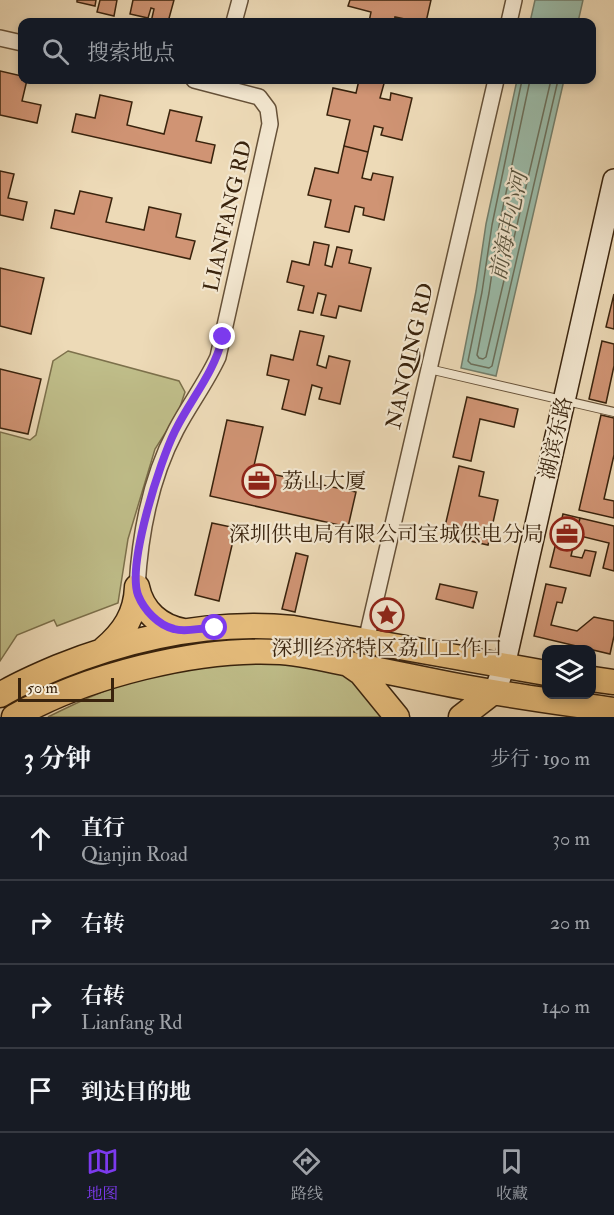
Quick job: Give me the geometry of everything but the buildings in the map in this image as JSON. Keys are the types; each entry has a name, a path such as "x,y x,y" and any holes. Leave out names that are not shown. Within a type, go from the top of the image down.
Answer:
{"main road":[{"name":"湖滨东路","path":"492,693 504,666 614,180"},
{"path":"136,587 138,596 153,616 163,624 184,631"},
{"path":"101,651 123,631 130,619 136,587"},
{"path":"253,626 245,630 242,638 243,646 253,652"},
{"path":"0,695 44,673 101,651 184,631 253,626 293,628 542,671"},
{"path":"210,628 219,630 225,642 222,650 213,656"},
{"path":"14,717 32,706 114,676 162,663 253,652 281,652 314,656 492,693 614,710"},
{"path":"346,663 361,673 397,717"},
{"path":"596,680 614,682"},
{"path":"461,717 492,693"}],"street":[{"path":"235,18 240,0"},
{"path":"510,18 514,0"},
{"path":"0,38 18,42"},
{"name":"LIANFANG RD","path":"136,587 141,541 160,469 175,431 218,357 269,130 268,109 260,97 224,84"},
{"name":"NANQING RD","path":"366,641 495,84"}],"lane":[{"path":"429,369 614,412"}],"shaded area":[{"path":"68,351 179,381 185,392 178,413 155,449 128,539 118,603 57,626 54,620 17,635 0,661 0,432 30,440 36,435 53,361"},
{"path":"258,659 344,669 390,717 48,717 102,692 138,680 189,669"}],"water":[{"path":"535,0 583,0 579,18 531,18"},
{"name":"前海中心河","path":"516,84 563,84 496,376 461,368 486,224"}],"place":[{"name":"荔山大厦","path":"259,481"},
{"name":"深圳供电局有限公司宝城供电分局","path":"567,534"},
{"name":"深圳经济特区荔山工作口","path":"387,615"}],"route":[{"path":"215,628 184,631 163,624 144,606 136,587 146,516 160,469 175,431 211,372 223,337"}]}
